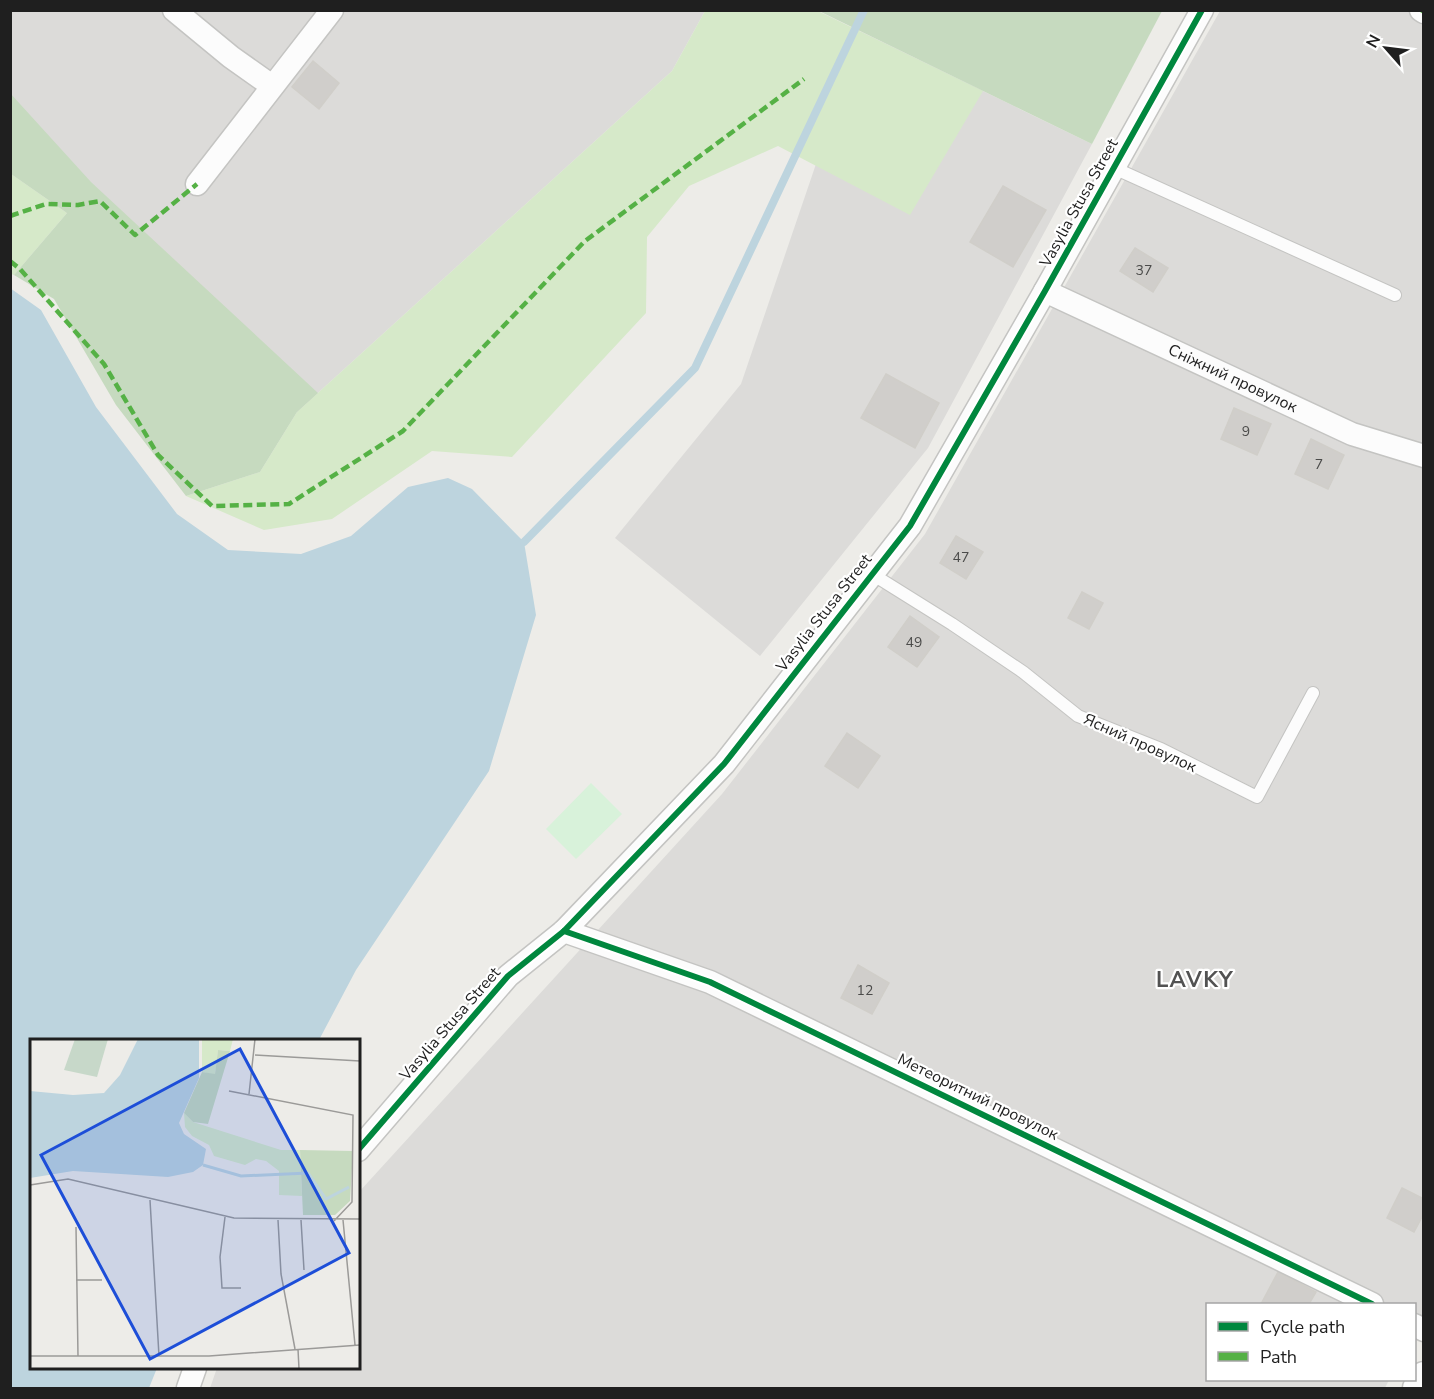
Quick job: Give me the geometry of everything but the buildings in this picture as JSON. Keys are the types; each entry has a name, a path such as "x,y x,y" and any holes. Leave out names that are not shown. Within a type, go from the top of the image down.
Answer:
{"street":[{"path":"174,10 231,57 272,86"},
{"path":"197,184 332,10"},
{"name":"Vasylia Stusa Street","path":"360,1148 508,976 564,931 724,764 910,526 1202,10"},
{"name":"Сніжний провулок","path":"1045,291 1352,434 1424,456"},
{"name":"Метеоритний провулок","path":"564,931 710,982 1368,1303"},
{"path":"188,1389 195,1369"},
{"path":"1417,1389 1424,1376"}],"lane":[{"path":"1114,168 1395,296"},
{"name":"Ясний провулок","path":"872,574 1014,666 1078,716 1161,749 1257,797 1312,693"}],"shaded area":[{"path":"11,11 705,11 672,71 297,412 11,165"},
{"path":"1220,11 1423,11 1423,1316 1416,1331 1416,1303 1206,1303 1206,1381 1388,1381 1385,1388 210,1388 217,1369 360,1369 360,1191 722,794 925,534"},
{"path":"861,32 1092,144 928,448 760,656 615,538 741,384"}],"green space":[{"path":"705,11 818,11 983,91 910,215 778,146 689,186 647,237 646,313 512,457 432,451 332,519 264,530 186,496 260,472 297,412 672,71"},
{"path":"819,11 1162,11 1092,144"},
{"path":"10,93 91,182 318,393 297,412 260,472 186,496 116,405 54,299 14,275 67,213 11,174"},
{"path":"11,174 67,213 14,275 11,274"},
{"path":"591,783 622,814 576,859 546,829"}],"water":[{"path":"10,288 41,310 96,407 177,514 228,550 301,554 351,536 408,487 448,478 472,489 524,542 536,615 489,771 356,970 320,1039 30,1039 30,1369 157,1369 149,1388 11,1388"}],"waterway":[{"path":"524,542 695,368 864,10"}],"marked path":[{"path":"10,261 20,269 104,364 158,455 212,506 289,504 403,431 585,241 804,79"},
{"path":"10,216 46,204 78,205 100,201 135,235 197,184"}],"cycle path":[{"path":"360,1148 508,976 564,931 724,764 910,526 1202,10"},
{"path":"564,931 710,982 1370,1303"}],"district":[{"name":"LAVKY","path":"1195,980"}]}
